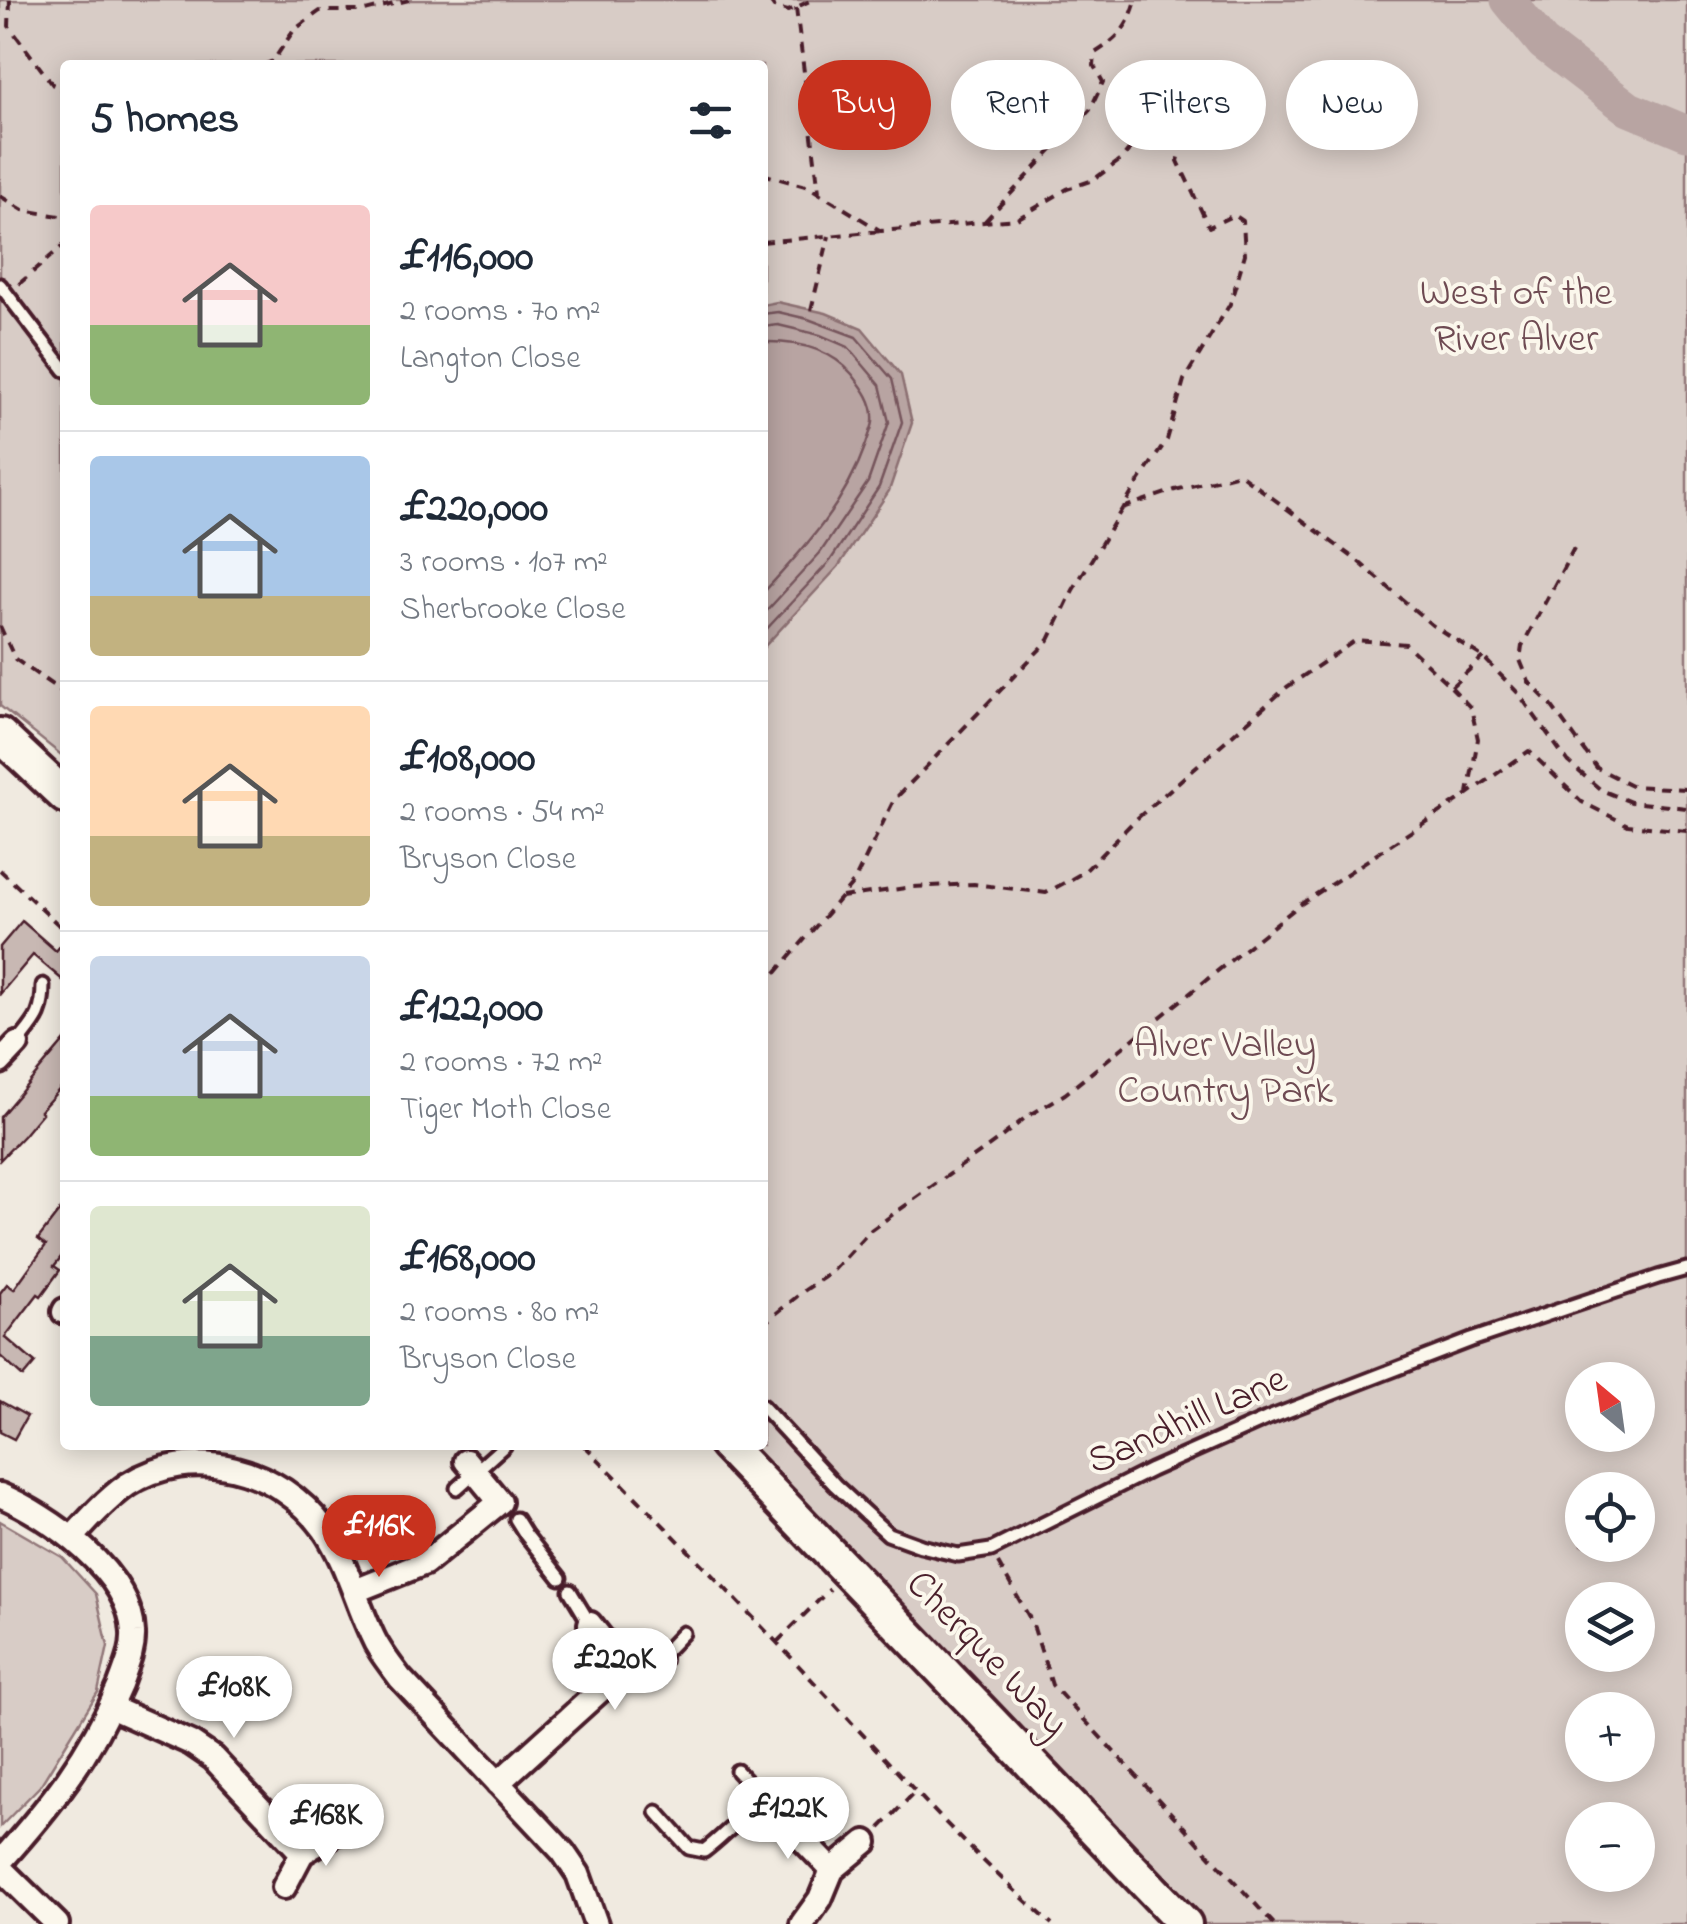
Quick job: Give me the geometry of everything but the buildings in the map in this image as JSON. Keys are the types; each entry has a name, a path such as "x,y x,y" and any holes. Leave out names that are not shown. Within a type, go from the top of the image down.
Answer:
{"street":[{"path":"0,736 60,791"},
{"path":"0,1062 16,1044"},
{"name":"Cherque Way","path":"731,1450 1185,1924"},
{"path":"72,1538 108,1499 130,1484 150,1473 190,1464 204,1454 257,1475 297,1499 325,1530 346,1566 381,1652 400,1678 548,1833 578,1874 596,1924"},
{"path":"355,1591 425,1563 508,1510 471,1466"},
{"path":"0,1495 72,1538 108,1576 124,1600 134,1636 130,1660 110,1707 63,1788 0,1865 57,1924"},
{"path":"590,1624 625,1668"},
{"path":"498,1783 625,1668 658,1659"},
{"path":"110,1707 191,1743 213,1758 302,1853"},
{"path":"766,1803 832,1870"},
{"path":"284,1887 302,1853 344,1828"},
{"path":"802,1924 820,1899 832,1870 866,1842"}],"lane":[{"path":"4,290 60,363"},
{"path":"16,1044 43,1007 42,985"},
{"name":"Sandhill Lane","path":"768,1412 835,1485 888,1534 958,1555 991,1550 1151,1470 1266,1419 1471,1340 1687,1269"},
{"path":"457,1488 471,1466 498,1450"},
{"path":"508,1510 560,1578"},
{"path":"570,1591 590,1624"},
{"path":"658,1659 683,1634"},
{"path":"657,1812 689,1848 704,1851 740,1817 766,1803 737,1771"}],"path":[{"path":"10,0 10,26 60,89"},
{"path":"274,60 294,30 320,11 365,12 408,0"},
{"path":"770,0 788,12 812,0"},
{"path":"985,220 1090,110 1103,82 1094,66 1095,54 1115,41 1130,21 1136,0"},
{"path":"796,8 819,193"},
{"path":"768,241 1017,219 1093,180 1122,158 1140,136 1162,127 1183,142 1178,161 1209,227 1234,215 1243,222 1245,254 1230,304 1184,380 1167,440 1122,508 1049,640 894,800 854,882 768,982"},
{"path":"768,176 809,186 882,231"},
{"path":"0,196 23,210 60,216"},
{"path":"810,310 830,236"},
{"path":"4,290 60,248"},
{"path":"1122,508 1240,474 1359,562 1432,625 1483,657 1518,693 1568,762 1600,790 1631,802 1687,808"},
{"path":"1574,548 1522,646 1520,660 1529,682 1597,768 1634,786 1687,789"},
{"path":"0,626 15,659 60,690"},
{"path":"842,897 974,884 1046,893 1084,872 1134,821 1287,686 1356,640 1406,644 1471,708 1478,739 1468,794"},
{"path":"1451,687 1483,657"},
{"path":"768,1320 832,1272 871,1230 1024,1118 1065,1094 1298,906 1530,751 1582,802 1628,826 1687,831"},
{"path":"0,870 60,926"},
{"path":"589,1450 916,1791 1052,1924"},
{"path":"991,1550 1032,1622 1052,1685 1274,1924"},
{"path":"777,1642 848,1572"},
{"path":"866,1842 916,1791"}],"green space":[{"name":"Alver Valley Country Park","path":"0,0 1687,0 1687,1924 1185,1924 731,1450 768,1450 768,60 60,60 60,754 0,706"},
{"path":"0,1521 62,1557 96,1594 108,1646 98,1692 40,1786 0,1827"}],"water":[{"path":"777,302 826,313 862,328 901,375 912,423 889,491 838,567 768,643 768,304"}],"waterway":[{"path":"1508,0 1543,43 1629,109 1687,133"}],"park label":[{"name":"West of the River Alver","path":"1516,317"}]}
